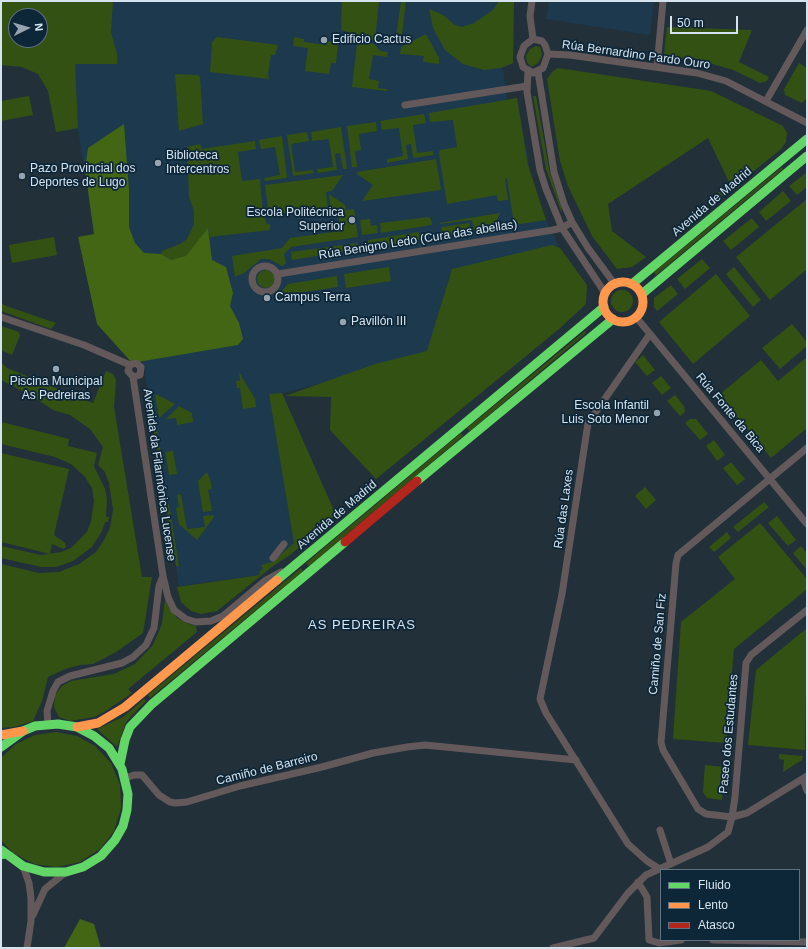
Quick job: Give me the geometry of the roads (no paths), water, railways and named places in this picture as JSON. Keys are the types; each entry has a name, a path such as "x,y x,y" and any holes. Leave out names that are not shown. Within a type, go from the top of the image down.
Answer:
{"main road":[{"name":"Avenida de Madrid","path":"632,284 807,139"},
{"path":"642,294 807,156"},
{"path":"625,282 632,284 638,288 642,294 643,305 636,317 629,321 620,322 613,319 604,307 605,293 614,283 625,282"},
{"name":"Avenida de Madrid","path":"77,727 98,723 125,707 604,307"},
{"path":"120,764 125,740 130,728 152,704 557,364 613,319"},
{"path":"1,735 48,724 77,727 94,736 109,748 120,764 126,778 128,794 127,810 123,826 115,840 101,856 92,862 66,872 44,872 23,866 2,853"},
{"path":"1,747 23,731"}],"street":[{"path":"532,1 530,16 533,40 524,46 520,57 523,67 528,71 538,72 554,172 564,204 572,222 602,269 614,283"},
{"path":"657,67 663,1"},
{"path":"766,101 807,30"},
{"name":"Rúa Bernardino Pardo Ouro","path":"533,40 542,41 548,54 546,63 538,72"},
{"name":"Rúa Bernardino Pardo Ouro","path":"548,54 570,55 697,73 726,81 807,122"},
{"path":"528,71 527,86 540,170 553,208 562,228 605,293"},
{"path":"405,105 527,86"},
{"path":"562,228 572,222"},
{"name":"Rúa Benigno Ledo (Cura das abellas)","path":"278,274 562,228"},
{"name":"Avenida da Filarmónica Lucense","path":"1,317 84,345 130,365 136,363 141,367 140,375 134,377"},
{"name":"Rúa Fonte da Bica","path":"636,317 807,524"},
{"name":"Rúa das Laxes","path":"576,760 541,705 542,690 564,587 588,423 650,334"},
{"name":"Avenida da Filarmónica Lucense","path":"130,365 128,373 134,377 163,576 168,597 174,610 186,619 196,622 211,621 223,616 266,580 299,562"},
{"name":"Camiño de San Fiz","path":"732,817 706,814 698,809 663,750 661,742 676,563 678,555 683,549 807,448"},
{"path":"273,558 284,544"},
{"name":"Avenida da Filarmónica Lucense","path":"48,724 46,711 58,682 70,676 122,663 133,657 146,645 154,628 159,586 163,576"},
{"name":"Paseo dos Estudantes","path":"552,948 594,938 638,882 646,875 658,868 671,864 708,847 728,832 732,817 746,663 751,655 807,610"},
{"name":"Camiño de Barreiro","path":"126,778 134,775 142,776 164,799 175,803 187,802 240,786 322,767 373,753 425,746 576,760"},
{"path":"576,760 628,844 647,861 658,868"},
{"path":"732,817 747,813 805,777 807,791"},
{"path":"660,830 671,864"},
{"path":"23,866 29,883 31,921 27,948"},
{"path":"31,921 46,889 66,872"},
{"path":"638,882 645,891 647,897 649,940 659,943 674,941"},
{"path":"760,941 807,942"}],"place":[{"name":"Edificio Cactus","path":"324,40"},
{"name":"Biblioteca Intercentros","path":"158,163"},
{"name":"Pazo Provincial dos Deportes de Lugo","path":"22,176"},
{"name":"Escola Politécnica Superior","path":"352,220"},
{"name":"Campus Terra","path":"267,298"},
{"name":"Pavillón III","path":"343,322"},
{"name":"Piscina Municipal As Pedreiras","path":"56,369"},
{"name":"Escola Infantil Luis Soto Menor","path":"657,413"}],"district":[{"name":"AS PEDREIRAS","path":"362,625"}]}
